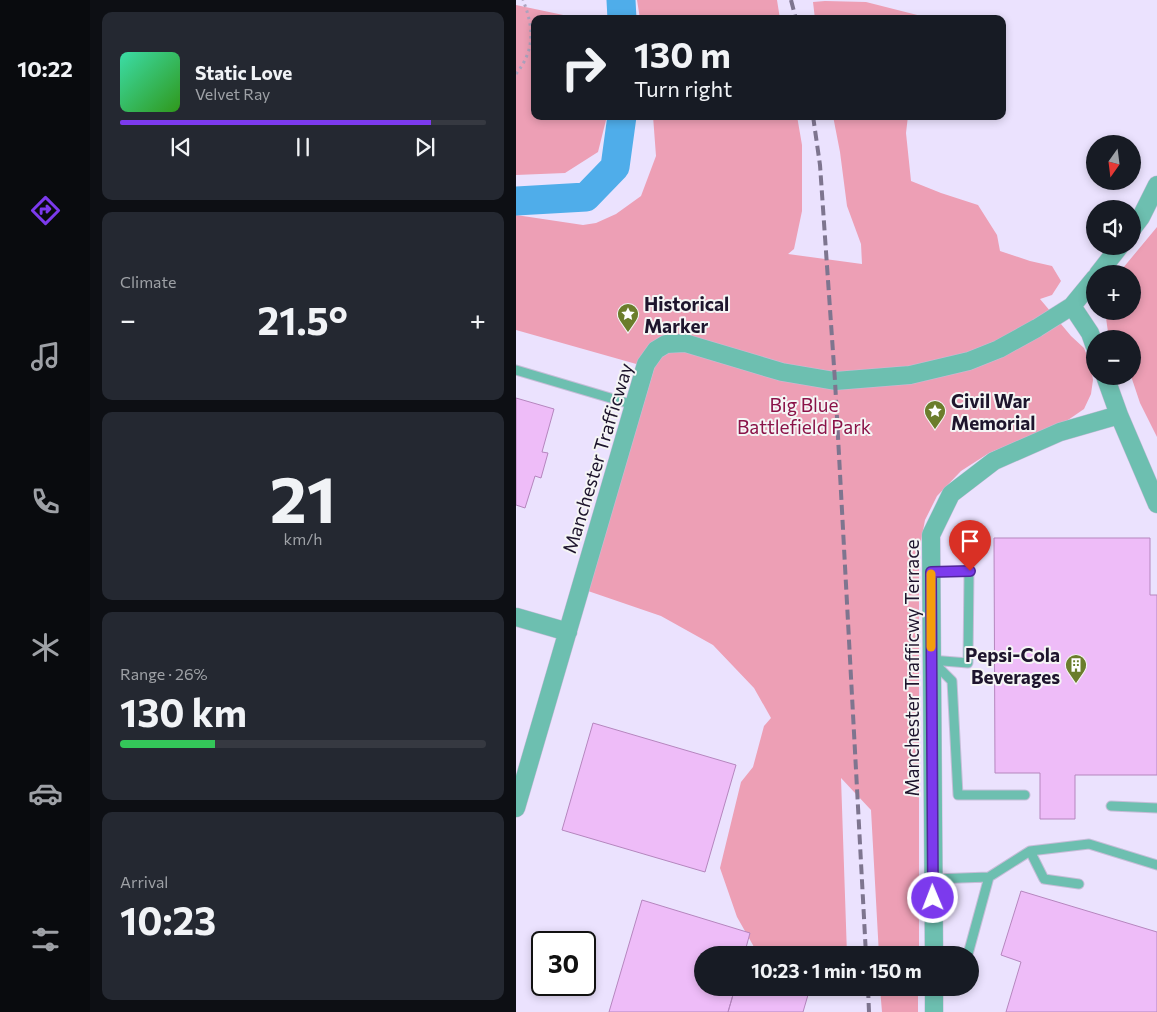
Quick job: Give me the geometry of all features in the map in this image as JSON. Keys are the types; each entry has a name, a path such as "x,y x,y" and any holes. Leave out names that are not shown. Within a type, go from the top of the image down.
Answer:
{"street":[{"path":"1141,217 1157,185"},
{"path":"1105,265 1113,255"},
{"name":"Manchester Trafficway","path":"516,808 646,364 656,350 666,344 685,343 782,372 835,381 910,375 976,358 999,349 1072,306 1086,289"},
{"path":"1072,306 1088,330"},
{"path":"1108,385 1157,504"},
{"name":"Manchester Trafficwy Terrace","path":"934,946 930,535 951,494 994,460 1060,432 1119,415"},
{"path":"516,617 568,632"},
{"path":"934,996 934,1012"}],"lane":[{"path":"516,370 634,405"},
{"path":"931,572 970,571 968,663 931,660"},
{"path":"931,660 952,681 958,795 1025,795"},
{"path":"1111,806 1157,808"},
{"path":"933,879 989,877 1030,851 1089,844 1157,866"},
{"path":"1030,851 1044,880 1079,884"},
{"path":"970,946 989,877"}],"path":[{"path":"516,74 524,63 530,44 531,28 529,15 523,0"}],"green space":[{"path":"637,0 777,0 779,15 639,15"},
{"path":"813,2 866,2 917,15 815,15"},
{"path":"516,5 563,15 531,15 531,120 606,120 598,152 565,173 516,175"},
{"name":"Big Blue Battlefield Park","path":"653,120 798,120 802,145 802,211 794,249 788,254 862,264 861,244 847,206 834,120 908,120 906,133 911,181 978,205 997,235 1000,251 1052,266 1061,281 1052,295 1040,299 1071,336 1084,348 1086,353 1086,385 1092,385 1091,394 1084,409 1068,420 989,453 961,471 937,496 925,520 919,552 919,946 879,946 871,810 841,778 847,946 753,946 737,917 720,868 741,782 753,767 764,726 771,718 754,688 713,645 661,616 588,591 654,369 516,330 516,215 583,225 596,223 616,214 641,196 656,156"},
{"path":"1157,227 1157,437 1140,403 1134,385 1141,385 1141,330 1108,330 1106,320 1141,320 1141,265 1125,265 1134,255 1141,255 1141,246"},
{"path":"881,996 918,996 918,1012 882,1012"}],"building":[{"path":"516,398 554,409 542,452 548,453 541,478 535,476 525,508 516,505"},
{"name":"Pepsi-Cola Beverages","path":"994,538 1150,538 1150,595 1157,595 1157,775 1075,775 1075,819 1040,819 1040,773 995,773"},
{"path":"593,723 736,765 705,872 562,830"},
{"path":"1021,891 1157,932 1157,1012 1006,1012 1021,962 1001,955"},
{"path":"642,900 750,933 746,946 694,946 694,996 733,996 728,1012 609,1012"},
{"path":"733,996 808,996 803,1012 728,1012"}],"waterway":[{"path":"621,0 622,15"},
{"path":"516,201 586,197 615,167 621,120"}],"railway":[{"path":"791,0 795,15"},
{"path":"814,120 820,165 835,381 866,946"},
{"path":"868,996 869,1012"}],"slow traffic":[{"path":"931,574 931,647"}],"place":[{"name":"Historical Marker","path":"628,333"},
{"name":"Civil War Memorial","path":"935,430"},
{"name":"Pepsi-Cola Beverages","path":"1076,684"}],"route":[{"path":"933,898 931,572 970,571"}]}
